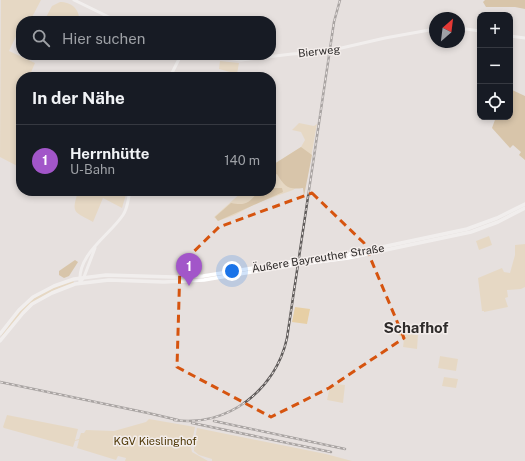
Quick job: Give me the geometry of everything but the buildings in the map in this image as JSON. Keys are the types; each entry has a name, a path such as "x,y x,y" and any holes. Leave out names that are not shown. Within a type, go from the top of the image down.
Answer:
{"main road":[{"path":"74,0 107,16"},
{"path":"465,29 477,31"},
{"name":"Bierweg","path":"276,56 324,52 385,38 429,30"},
{"path":"513,36 525,38"},
{"path":"172,72 178,60"},
{"path":"80,283 87,258 123,214 128,196"},
{"name":"Äußere Bayreuther Straße","path":"1,339 23,313 35,302 60,289 80,283 99,281 167,282 227,277 304,261 360,252 466,229 497,218 525,204"},
{"name":"Äußere Bayreuther Straße","path":"304,261 357,256 462,234 492,224 525,208"},
{"name":"Äußere Bayreuther Straße","path":"0,334 19,310 33,297 56,285 82,278 99,276 196,277 294,263"},
{"path":"99,276 97,278 99,281"}],"highlighted area":[{"path":"312,193 364,243 404,338 329,388 271,417 177,367 180,265 219,227"}],"green space":[{"path":"1,0 41,0 33,16 16,16 16,36 9,51 16,54 16,60 28,60 35,63 31,72 16,72 16,165 0,157"},
{"path":"60,2 68,3 74,7 79,16 47,16 52,6"},
{"path":"220,61 239,63 237,72 230,72 219,69"},
{"path":"299,123 314,126 317,124 307,180 293,190 257,203 235,215 218,221 214,217 237,196 276,196 276,163 301,147 305,140 301,132 292,130"},
{"path":"77,196 126,196 122,208 103,198 93,222 76,212 75,201"},
{"path":"489,236 492,245 479,250 476,241"},
{"path":"525,244 525,287 521,289 507,290 508,297 505,298 508,307 484,312 482,311 478,278 502,268 504,272 510,273 515,255 515,245"},
{"path":"73,280 74,283 50,292 33,304 1,337 14,317 28,303 44,292"},
{"path":"295,307 310,309 307,324 292,322"},
{"path":"398,333 418,335 417,349 403,347 404,339"},
{"path":"440,356 458,359 456,371 438,368"},
{"path":"444,377 458,379 456,388 442,386"},
{"path":"336,384 345,385 343,403 327,400 330,386"},
{"name":"KGV Kieslinghof","path":"7,415 78,429 75,440 79,439 81,433 84,433 86,430 114,431 146,422 149,419 195,427 191,447 192,452 208,461 125,461 126,458 118,456 116,460 77,448 79,440 75,441 73,447 4,428"},
{"path":"197,428 326,454 352,461 212,461 212,459 199,455 194,451"}],"shaded area":[{"path":"485,0 525,0 525,9 515,7 486,7 483,2"},
{"path":"513,90 525,96 525,160 519,155 521,152 513,145 510,148 492,128 495,120 513,120"},
{"path":"301,147 312,155 304,196 303,188 290,188 282,182 276,174 276,163"},
{"path":"276,188 282,188 283,192 276,195"},
{"path":"254,196 274,196 218,221 215,217 231,203 244,204"},
{"path":"75,260 78,262 69,276 64,278 59,275 59,271"}],"railway":[{"path":"174,420 194,421 212,418 230,411 246,402 260,389 272,374 281,357 287,338 334,22 340,0"},
{"path":"0,382 178,420"},
{"path":"214,421 345,449"},
{"path":"192,423 331,452"}],"place":[{"name":"Herrnhütte","path":"189,286"}],"district":[{"name":"Schafhof","path":"416,327"}]}
